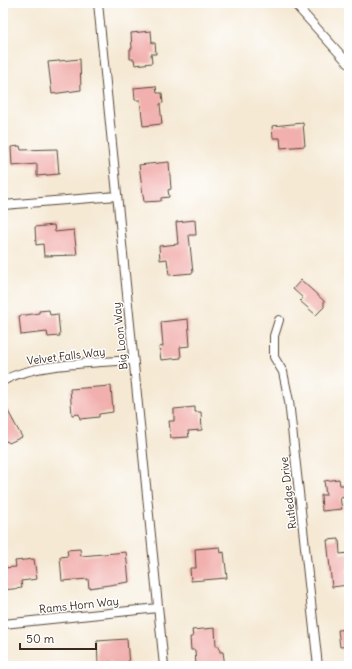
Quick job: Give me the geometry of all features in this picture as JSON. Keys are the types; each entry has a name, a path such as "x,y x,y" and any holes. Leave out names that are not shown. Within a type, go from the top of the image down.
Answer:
{"street":[{"name":"Big Loon Way","path":"98,3 164,666"},
{"path":"294,3 349,64"},
{"path":"3,205 117,196"},
{"name":"Rutledge Drive","path":"279,320 274,336 274,357 283,372 289,401 318,666"},
{"name":"Velvet Falls Way","path":"3,381 12,375 38,368 133,360"},
{"name":"Rams Horn Way","path":"3,624 158,608"}],"building":[{"path":"151,31 152,43 155,43 156,54 151,54 152,63 135,65 134,59 130,59 130,49 132,49 131,33"},
{"path":"80,59 81,90 52,94 48,62"},
{"path":"156,86 157,93 162,93 163,103 160,104 162,124 143,126 140,100 135,100 134,88"},
{"path":"303,123 305,146 281,148 280,138 273,138 272,126"},
{"path":"20,146 21,150 57,149 59,174 37,176 37,164 12,166 11,147"},
{"path":"169,162 171,189 168,190 169,197 161,198 161,201 144,202 139,165"},
{"path":"195,220 196,235 189,235 193,273 169,275 167,259 160,260 159,246 178,244 176,222"},
{"path":"54,225 55,232 74,230 77,255 44,256 43,244 36,245 35,227"},
{"path":"301,280 324,301 324,307 316,315 300,301 303,298 293,289"},
{"path":"49,310 50,315 58,314 60,336 48,337 47,332 21,335 19,316"},
{"path":"188,319 190,346 180,347 181,358 161,360 159,347 163,346 161,322"},
{"path":"111,386 113,412 99,414 99,417 80,419 79,414 72,415 70,389"},
{"path":"3,402 22,437 9,443 7,441 3,443"},
{"path":"195,407 195,412 201,412 202,430 188,431 189,437 171,438 169,421 174,421 174,409"},
{"path":"339,479 340,485 346,485 347,497 340,498 342,509 322,511 321,495 326,495 324,481"},
{"path":"339,539 340,554 349,553 349,567 347,567 348,585 332,587 327,540"},
{"path":"220,547 221,553 224,552 227,578 191,581 190,568 196,568 195,549"},
{"path":"80,549 81,556 126,552 129,582 89,588 88,579 62,581 60,557 68,556 67,550"},
{"path":"34,559 37,579 21,581 22,588 3,590 3,568 16,567 15,561"},
{"path":"215,628 216,646 219,646 220,652 223,652 225,666 196,666 195,650 191,650 190,637 193,637 192,630"},
{"path":"349,629 349,646 340,647 338,630"},
{"path":"127,639 129,666 112,666 112,662 98,663 97,641"}]}
